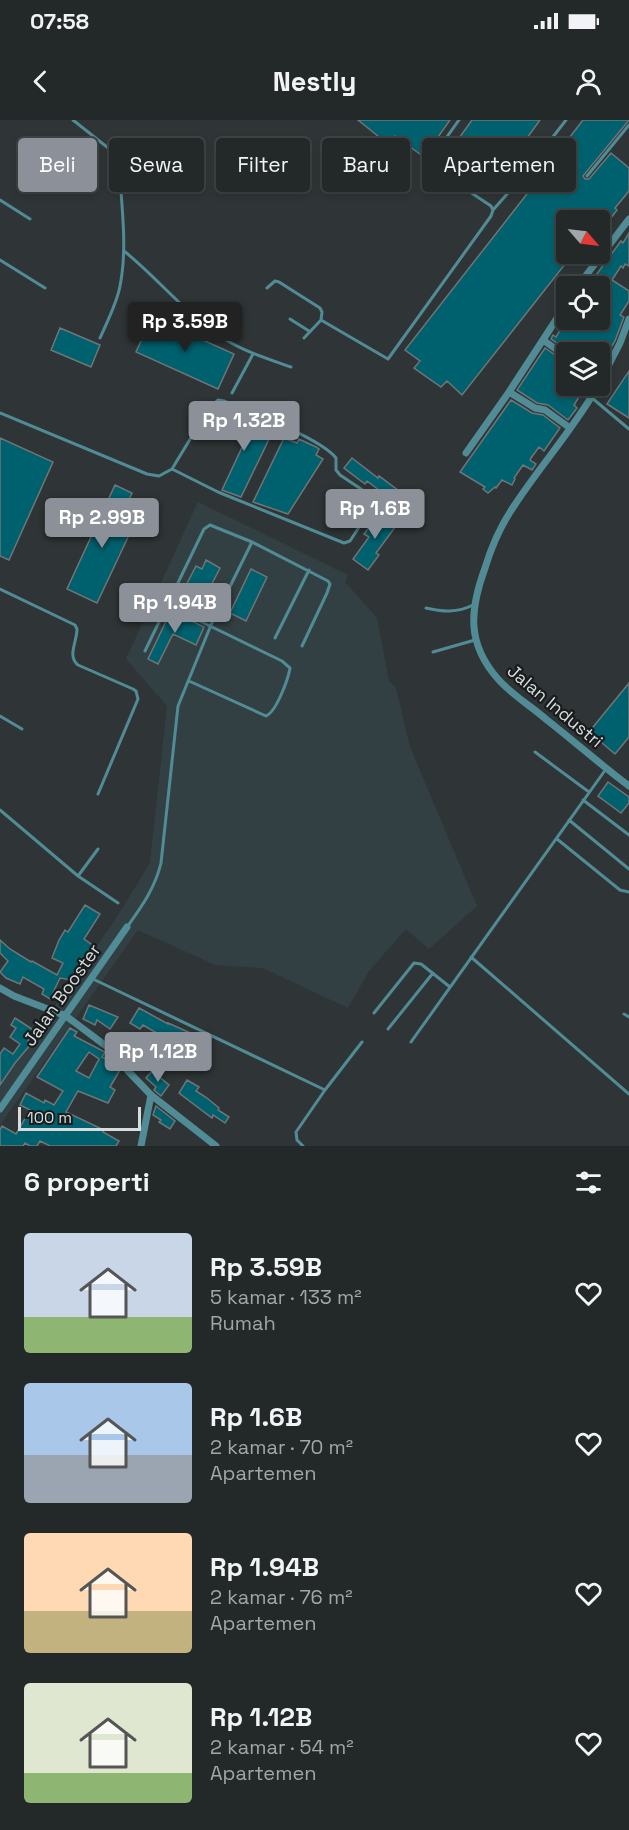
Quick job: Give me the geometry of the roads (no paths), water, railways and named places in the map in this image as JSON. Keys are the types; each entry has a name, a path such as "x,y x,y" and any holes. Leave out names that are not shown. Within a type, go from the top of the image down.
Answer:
{"street":[{"path":"586,276 629,219"},
{"path":"610,362 627,329 629,319"},
{"path":"466,453 556,320"},
{"path":"543,340 556,349"},
{"path":"509,392 535,408 545,410 570,428"},
{"name":"Jalan Industri","path":"591,397 498,533 473,605 473,621 477,639 492,671 503,684 629,786"},
{"name":"Jalan Booster","path":"0,1109 128,927"},
{"path":"0,988 14,996 66,1016 110,1049 150,1095 212,1145"},
{"path":"141,1146 150,1095"}],"lane":[{"path":"72,120 117,157 119,163 124,250 120,289 100,338"},
{"path":"459,120 429,162 492,206 493,210"},
{"path":"321,320 388,359 491,216 493,210 566,120"},
{"path":"587,176 629,125"},
{"path":"0,200 30,219"},
{"path":"124,250 145,267 176,299 225,339 253,354 291,367"},
{"path":"0,260 45,288"},
{"path":"267,288 275,281 279,282 320,308 321,320 304,338"},
{"path":"290,320 309,331"},
{"path":"232,393 253,354"},
{"path":"591,397 629,429"},
{"path":"0,413 147,474 159,476 172,469 208,408 218,400 224,401 297,433 331,453 336,458 336,470 340,475 376,501 350,541 344,543 218,492 172,469"},
{"path":"145,651 207,525 216,526 252,542 309,570 330,584 302,646"},
{"path":"128,927 151,894 157,880 161,862 177,712 182,694 211,625 252,542"},
{"path":"275,638 309,570"},
{"path":"0,589 75,626 77,629 73,661 133,689 137,694 138,699 98,794"},
{"path":"167,605 288,664 290,668 286,684 271,713 266,716 189,681"},
{"path":"426,608 446,612 473,605"},
{"path":"433,652 477,639"},
{"path":"0,716 22,729"},
{"path":"535,752 589,792"},
{"path":"411,1042 606,769"},
{"path":"583,800 629,835"},
{"path":"0,810 78,876 118,903"},
{"path":"569,820 629,869"},
{"path":"556,838 620,890 629,892"},
{"path":"78,876 98,849"},
{"path":"471,957 629,1094"},
{"path":"374,1012 414,963 421,964 450,987"},
{"path":"388,1029 433,973"},
{"path":"91,978 325,1090"},
{"path":"624,1014 629,1017"},
{"path":"303,1146 297,1140 296,1132 362,1042"}]}
